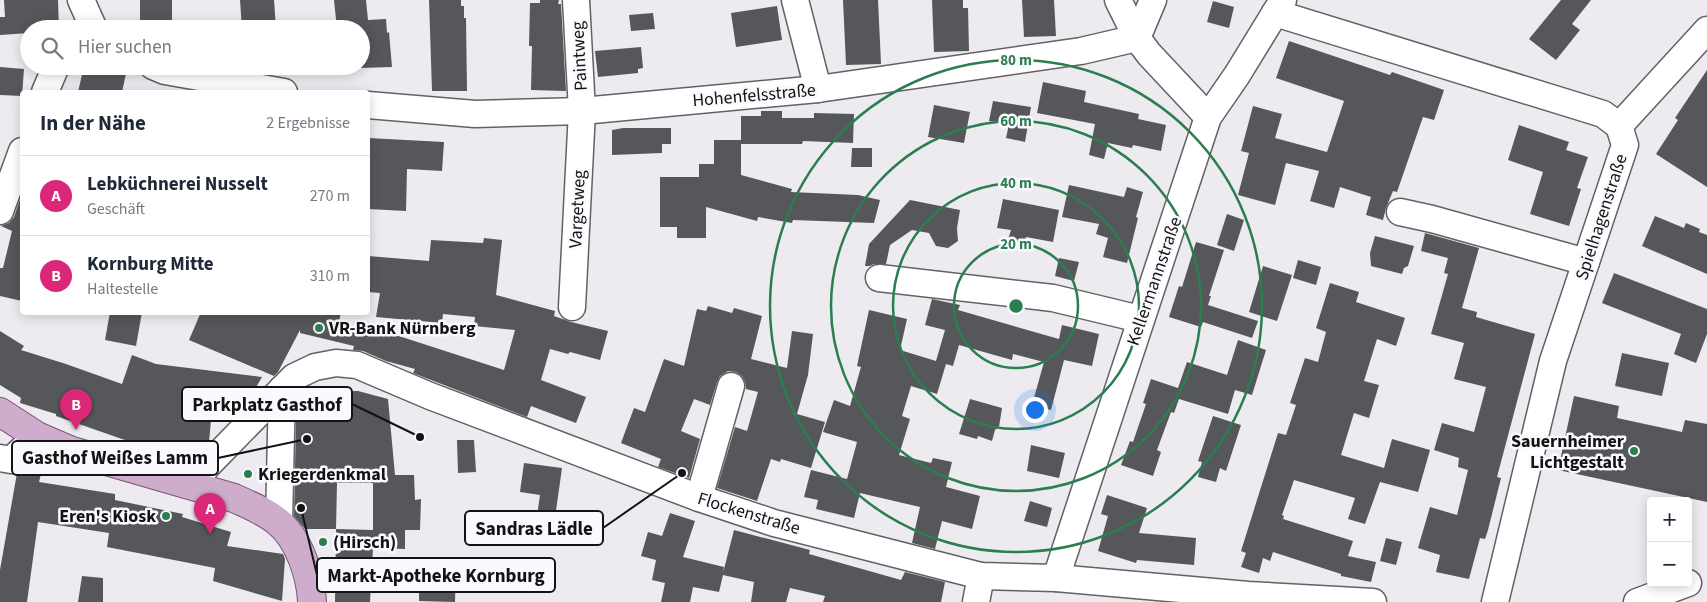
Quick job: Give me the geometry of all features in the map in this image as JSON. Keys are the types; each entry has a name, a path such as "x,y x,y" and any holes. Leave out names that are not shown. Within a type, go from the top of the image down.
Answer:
{"main road":[{"path":"0,412 37,436 72,451 234,498 255,508 279,523 288,534 301,556 307,571 312,602"}],"street":[{"path":"81,0 90,20"},
{"name":"Paintweg","path":"576,0 582,111"},
{"path":"795,0 818,89"},
{"path":"1118,0 1137,38 1149,54 1208,117"},
{"path":"1137,38 1153,0"},
{"name":"Kellermannstraße","path":"1056,578 1208,117 1237,75 1279,6"},
{"name":"Spielhagenstraße","path":"1279,6 1603,114 1619,126 1625,145 1553,361 1495,602"},
{"path":"1619,126 1707,30"},
{"name":"Hohenfelsstraße","path":"370,105 475,114 582,111 818,89 1080,51 1137,38"},
{"path":"46,90 52,75"},
{"path":"188,75 273,90"},
{"name":"Vargetweg","path":"572,307 582,111"},
{"path":"0,211 20,156"},
{"path":"1400,212 1432,219 1586,262"},
{"path":"879,278 1054,298 1140,319"},
{"name":"Flockenstraße","path":"193,486 207,466 294,377 315,367 336,363 357,365 430,396 699,498 774,523 981,576 1056,578 1247,598 1373,602"},
{"path":"699,498 731,386"},
{"path":"279,523 282,389"},
{"path":"0,458 11,460 37,436"},
{"path":"976,602 981,576"},
{"path":"1637,602 1699,581"}],"building":[{"path":"4,0 58,0 59,20 20,20 20,34 0,35 0,17 5,17"},
{"path":"140,0 172,0 172,20 140,20"},
{"path":"240,0 274,0 275,20 241,20"},
{"path":"334,0 366,0 368,20 336,20"},
{"path":"429,0 461,0 461,6 464,6 464,18 466,18 467,91 432,91"},
{"path":"540,0 559,0 558,4 561,4 566,91 531,90 532,46 529,46 530,3 540,3"},
{"path":"843,0 878,0 881,64 846,65"},
{"path":"932,0 963,0 963,8 968,8 969,51 934,52"},
{"path":"1022,0 1054,0 1056,36 1024,37"},
{"path":"1561,0 1591,0 1572,24 1580,30 1556,60 1529,39"},
{"path":"1213,1 1234,7 1229,28 1207,22"},
{"path":"777,6 782,40 736,47 731,13"},
{"path":"653,13 655,29 631,31 629,15"},
{"path":"386,19 392,67 370,68 370,20 368,20"},
{"path":"1289,41 1390,75 1392,72 1444,90 1434,120 1423,117 1397,192 1393,191 1383,220 1366,215 1371,197 1340,187 1334,208 1310,201 1319,171 1286,163 1275,205 1238,195 1249,153 1241,151 1253,106 1282,114 1275,138 1327,152 1344,101 1276,78"},
{"path":"641,47 643,68 638,69 638,73 598,77 595,51"},
{"path":"0,67 20,69 20,75 24,75 20,96 0,95"},
{"path":"1707,70 1707,187 1656,154 1678,120 1675,118"},
{"path":"82,75 126,75 122,90 78,90"},
{"path":"1043,82 1086,91 1084,102 1139,114 1138,119 1166,125 1161,151 1133,145 1132,148 1108,143 1104,159 1089,155 1095,124 1037,113"},
{"path":"993,101 1031,107 1025,142 1006,138 1009,124 989,121"},
{"path":"934,105 970,112 964,143 928,137"},
{"path":"761,111 782,111 782,118 814,118 814,113 854,114 853,143 803,141 802,144 741,144 741,175 792,189 791,192 858,195 880,200 874,223 793,220 792,223 758,217 757,221 706,207 706,238 677,238 677,227 660,227 660,177 699,177 699,164 714,164 714,140 741,140 741,116 761,116"},
{"path":"1519,125 1569,142 1566,150 1588,157 1577,188 1581,189 1569,226 1530,214 1543,172 1508,160"},
{"path":"623,128 671,128 671,144 662,144 662,153 612,155 612,130"},
{"path":"370,138 444,142 442,171 407,169 406,211 370,209"},
{"path":"852,148 872,148 872,167 851,167"},
{"path":"1069,185 1124,197 1127,187 1143,192 1127,263 1103,257 1108,238 1096,234 1099,224 1062,217"},
{"path":"20,199 20,301 0,296 0,268 3,268 12,231 1,226 9,223 14,217"},
{"path":"1003,199 1059,210 1053,242 1026,237 1024,243 1008,240 1011,230 997,228"},
{"path":"910,200 960,210 957,228 958,241 948,248 936,246 929,233 912,230 890,245 886,264 865,266 869,244"},
{"path":"1227,214 1244,220 1234,251 1217,245"},
{"path":"1655,216 1684,228 1686,223 1700,229 1699,232 1707,235 1707,274 1642,246"},
{"path":"1425,233 1479,248 1462,308 1477,312 1476,317 1535,334 1497,477 1501,478 1488,530 1485,539 1480,538 1469,579 1436,572 1440,555 1418,548 1430,507 1457,515 1468,470 1458,467 1459,458 1434,450 1442,423 1474,432 1486,387 1454,379 1464,343 1431,334 1448,274 1444,273 1448,258 1421,251"},
{"path":"1375,236 1414,246 1408,266 1404,268 1402,274 1371,266 1370,253"},
{"path":"484,238 502,240 496,295 555,311 554,316 608,331 600,360 550,349 541,380 586,397 576,423 531,406 527,417 413,373 415,369 386,361 363,351 353,350 354,346 300,333 300,330 278,372 274,376 189,340 200,315 340,315 339,322 373,332 374,328 504,370 515,330 474,326 475,317 443,314 442,323 376,317 380,293 370,292 370,256 429,261 431,240 483,243"},
{"path":"1196,242 1224,250 1209,296 1211,296 1208,305 1258,321 1252,338 1203,322 1201,327 1169,317 1179,286 1182,287"},
{"path":"1059,258 1079,262 1074,281 1055,276"},
{"path":"1298,260 1321,267 1316,285 1293,278"},
{"path":"1263,266 1292,275 1277,321 1249,312"},
{"path":"1614,273 1707,309 1707,334 1696,363 1674,354 1681,334 1602,303"},
{"path":"1330,283 1359,292 1356,302 1405,318 1396,346 1377,339 1364,381 1379,385 1369,418 1354,413 1341,455 1384,468 1392,439 1430,450 1418,492 1380,482 1365,524 1348,519 1355,498 1294,480 1282,515 1284,516 1283,519 1353,541 1348,556 1376,562 1371,582 1341,576 1341,574 1273,552 1270,561 1263,558 1259,573 1241,567 1246,553 1241,551 1278,433 1286,435 1296,405 1290,403 1305,358 1318,362 1326,332 1316,328"},
{"path":"932,299 960,305 958,310 1059,339 1062,325 1099,334 1092,366 1064,360 1051,410 1032,405 1044,362 1013,354 1012,360 959,345 953,366 946,364 937,394 911,386 902,416 910,419 899,455 931,463 933,458 952,462 946,487 980,496 972,529 942,521 935,549 912,543 920,507 860,493 854,518 816,509 818,500 804,497 811,470 847,479 857,442 823,432 834,400 850,406 861,367 857,366 869,310 907,319 900,350 936,361 945,330 925,325"},
{"path":"708,306 732,313 734,308 762,316 751,359 787,368 792,331 813,334 808,375 797,414 825,422 811,468 781,459 780,462 771,459 757,501 717,488 735,427 747,431 758,392 746,389 742,376 736,372 728,371 720,376 710,405 694,399 681,431 700,439 689,478 658,467 661,459 621,443 634,408 645,412 664,359 684,366 697,309 706,311"},
{"path":"109,315 141,315 136,346 105,340"},
{"path":"0,331 24,346 21,350 122,384 132,355 156,364 262,377 247,403 232,419 212,409 209,442 194,458 141,452 142,446 56,416 56,414 20,403 21,398 0,385"},
{"path":"1238,340 1266,350 1252,395 1235,390 1228,414 1179,399 1174,413 1171,412 1157,450 1161,452 1153,476 1121,465 1130,441 1133,442 1146,404 1143,403 1151,379 1178,388 1187,362 1227,375"},
{"path":"1622,353 1669,363 1662,396 1615,386"},
{"path":"358,391 388,399 395,475 414,475 415,500 421,499 420,530 405,530 405,549 373,548 370,602 335,602 336,529 305,529 294,516 296,420 301,420 301,392","holes":["337,483 373,483 373,530 336,529"]},
{"name":"Sauernheimer Lichtgestalt","path":"1574,396 1619,406 1617,418 1682,432 1685,420 1707,424 1707,502 1692,499 1692,497 1684,497 1558,470"},
{"path":"970,399 1002,408 999,427 995,430 992,441 978,436 977,439 959,434"},
{"path":"1213,416 1241,425 1226,471 1220,468 1216,482 1198,477 1202,462 1198,461"},
{"path":"457,440 474,440 476,472 458,473"},
{"path":"1031,445 1065,453 1059,478 1027,471"},
{"path":"524,463 562,468 554,525 536,523 540,495 520,492"},
{"path":"22,471 41,474 39,482 115,494 115,500 183,514 182,517 231,532 227,546 283,554 285,559 282,601 213,581 215,568 107,547 109,533 38,522 27,602 0,602 0,570 17,473"},
{"path":"1107,495 1147,508 1139,533 1196,538 1194,565 1137,560 1136,563 1098,551 1108,516 1101,514"},
{"path":"1030,501 1052,508 1047,527 1024,521"},
{"path":"670,513 695,521 683,557 724,567 723,573 734,530 810,550 809,554 901,580 905,572 945,582 941,602 823,602 825,596 790,588 786,602 751,602 754,582 723,575 719,592 693,587 690,602 661,602 665,583 652,580 656,560 641,556 648,532 662,536"},
{"path":"1386,538 1402,542 1396,565 1380,561"},
{"path":"419,562 456,563 455,602 419,601"},
{"path":"82,576 103,578 103,602 78,602"}],"place":[{"name":"VR-Bank Nürnberg","path":"319,328"},
{"name":"Kornburg Mitte","path":"76,430"},
{"name":"Parkplatz Gasthof","path":"420,437"},
{"name":"Gasthof Weißes Lamm","path":"307,439"},
{"name":"Sauernheimer Lichtgestalt","path":"1634,451"},
{"name":"Sandras Lädle","path":"682,473"},
{"name":"Kriegerdenkmal","path":"248,474"},
{"name":"Markt-Apotheke Kornburg","path":"301,508"},
{"name":"Eren's Kiosk","path":"166,516"},
{"name":"Lebküchnerei Nusselt","path":"210,534"},
{"name":"(Hirsch)","path":"323,542"}]}
